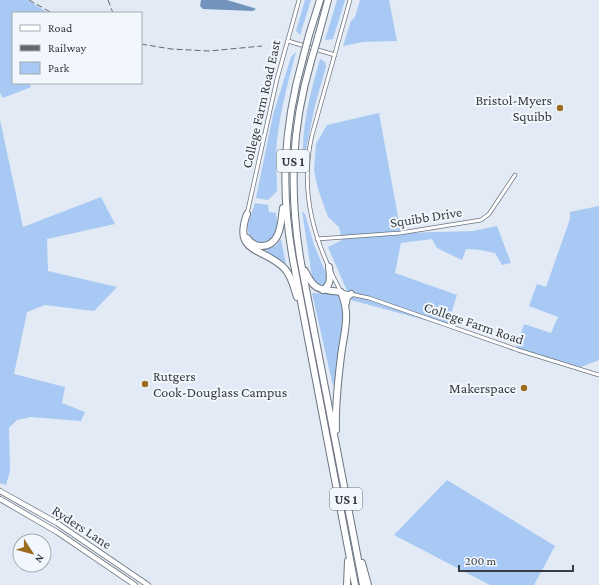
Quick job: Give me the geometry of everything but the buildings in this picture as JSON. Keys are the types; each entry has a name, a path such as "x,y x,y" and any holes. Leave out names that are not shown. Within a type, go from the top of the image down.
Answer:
{"highway":[{"name":"US 1","path":"320,0 302,58 293,97 285,153 285,195 289,237 355,585"},
{"name":"US 1","path":"328,0 310,61 298,111 293,166 295,221 363,585"},
{"path":"247,214 245,230 248,239 257,245 269,244 280,230 285,195"},
{"path":"247,214 242,231 246,242 251,247 285,269 290,278 305,319"},
{"path":"302,262 312,284 316,288 341,292 346,303"},
{"path":"323,290 328,287 330,282 329,267"},
{"path":"338,455 335,409 346,320 346,303 347,297 351,294"},
{"path":"355,544 368,585"},
{"path":"347,585 348,546"}],"main road":[{"name":"Ryders Lane","path":"0,491 57,523 148,585"},
{"name":"Ryders Lane","path":"0,499 57,532 136,585"}],"street":[{"name":"College Farm Road East","path":"247,214 275,87 299,0"},
{"path":"341,292 317,239 308,204 307,182 308,160 312,135 350,0"},
{"path":"288,41 335,55"},
{"name":"Squibb Drive","path":"317,239 400,233 481,220 487,216 515,175"},
{"name":"College Farm Road","path":"341,292 369,298 514,349 599,375"}],"green space":[{"path":"0,0 28,0 46,12 12,12 12,84 30,84 31,87 3,98 0,93"},
{"path":"305,0 311,0 300,35 296,31"},
{"path":"337,0 345,0 333,39 325,40"},
{"path":"360,0 389,0 397,41 363,42 343,46 351,21 355,17"},
{"path":"296,52 278,131 276,157 277,191 268,200 256,198 273,115 291,57"},
{"path":"320,59 325,62 326,67 315,105 303,165 303,138 307,111"},
{"path":"379,113 401,233 473,231 497,226 511,263 502,265 495,253 466,249 462,260 437,248 432,239 401,243 395,273 457,295 447,326 351,300 328,247 342,240 339,227 328,217 318,189 314,170 316,144 327,125"},
{"path":"0,120 23,227 101,197 115,224 47,239 48,271 117,287 94,311 45,305 27,312 14,374 65,387 62,403 85,412 81,421 31,417 17,420 9,428 10,471 6,485 0,483"},
{"path":"255,203 268,205 269,212 276,213 277,228 275,233 267,241 257,242 253,240 248,230 249,220"},
{"path":"599,206 599,360 576,369 515,351 524,324 551,333 558,317 529,306 537,284 546,287 570,219 570,212"},
{"path":"302,211 305,214 314,245 327,276 327,282 324,286 318,284 312,277"},
{"path":"281,239 286,264 264,250 276,246"},
{"path":"312,293 338,294 343,304 343,320 338,369 333,386"},
{"path":"447,480 555,546 534,585 490,585 394,535"}],"shaded area":[{"path":"201,0 227,0 256,9 253,11 203,9 200,6"}],"railway":[{"path":"29,0 50,12"},
{"path":"108,0 113,12"},
{"path":"142,44 171,49 209,51 262,46"}],"place":[{"name":"Bristol-Myers Squibb","path":"560,108"},
{"name":"Rutgers Cook-Douglass Campus","path":"145,384"},
{"name":"Makerspace","path":"524,388"}]}
